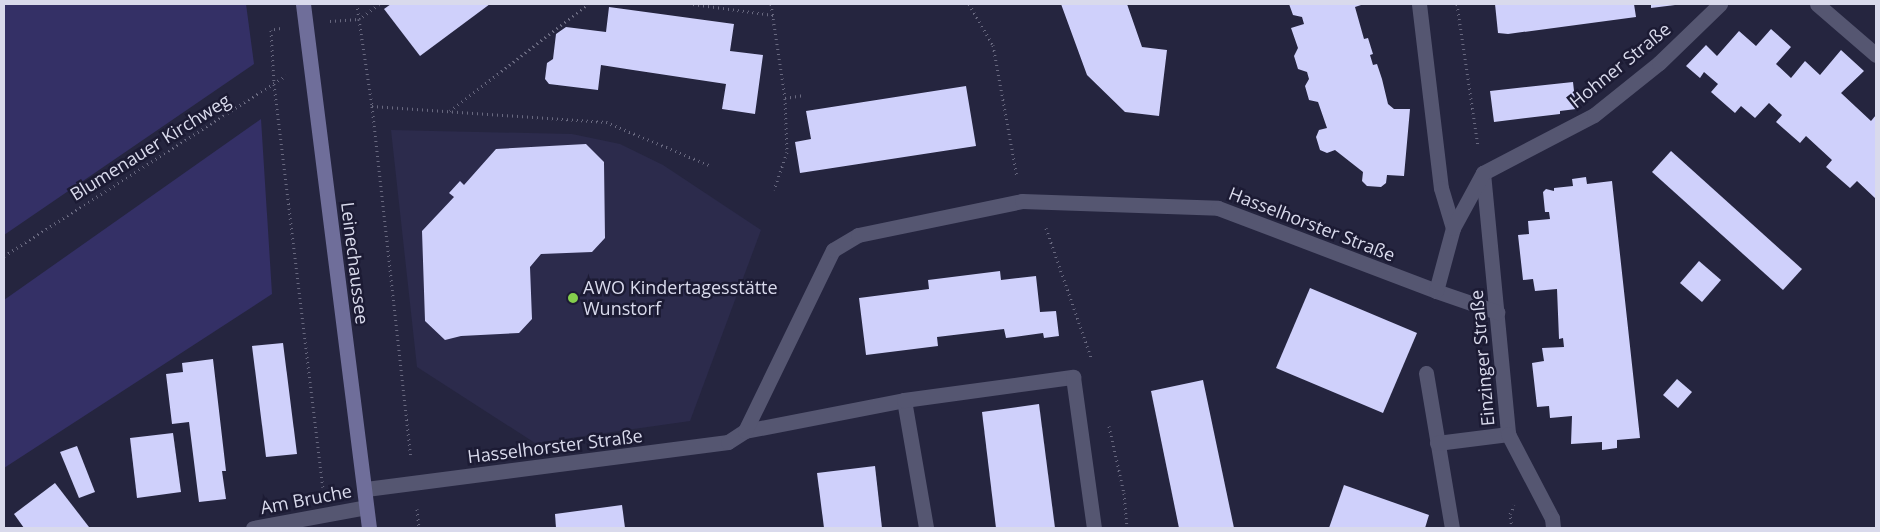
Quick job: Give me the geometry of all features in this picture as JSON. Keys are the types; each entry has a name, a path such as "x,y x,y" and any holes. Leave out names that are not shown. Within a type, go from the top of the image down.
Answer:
{"street":[{"name":"Leinechaussee","path":"303,4 366,489 369,528"},
{"path":"1419,4 1441,188 1453,228"},
{"name":"Hohner Straße","path":"1483,174 1594,115 1659,63 1720,4"},
{"path":"1818,4 1876,55"},
{"path":"1436,291 1453,228 1483,174"},
{"name":"Einzinger Straße","path":"1483,174 1508,434 1552,518 1553,528"},
{"name":"Hasselhorster Straße","path":"745,431 833,250 858,235 1022,202 1218,208 1436,291 1497,312"},
{"path":"1426,373 1452,528"},
{"name":"Hasselhorster Straße","path":"366,489 728,442 745,431 904,400 1073,377 1094,528"},
{"path":"904,400 926,528"},
{"path":"1438,443 1508,434"},
{"name":"Am Bruche","path":"253,528 326,512 366,506"}],"path":[{"path":"357,4 372,106 419,528"},
{"path":"326,512 274,84 271,30 305,23 359,19 379,4"},
{"path":"450,111 588,4"},
{"path":"693,4 774,15"},
{"path":"771,4 785,98 786,152 774,190"},
{"path":"969,4 993,45 1022,202 1046,228 1094,365"},
{"path":"1457,4 1483,174"},
{"name":"Blumenauer Kirchweg","path":"4,256 310,60"},
{"path":"785,98 804,95"},
{"path":"372,106 606,122 709,165"},
{"path":"1108,420 1124,493 1127,528"}],"shaded area":[{"path":"4,4 246,4 254,64 4,235"},
{"path":"261,119 272,294 4,468 4,300"},
{"name":"AWO Kindertagesstätte Wunstorf","path":"391,130 572,134 620,144 663,165 761,230 690,421 535,443 417,367"}],"building":[{"path":"391,4 490,4 420,56 384,9"},
{"path":"1061,4 1127,4 1142,47 1167,50 1159,116 1125,112 1087,75"},
{"path":"1289,4 1364,4 1355,7 1364,39 1368,38 1373,54 1370,55 1373,65 1377,64 1388,104 1394,109 1410,109 1404,176 1387,175 1386,183 1381,187 1367,186 1362,181 1363,172 1335,150 1327,153 1320,150 1316,137 1319,130 1327,128 1318,102 1309,100 1305,86 1309,79 1307,72 1298,69 1294,56 1298,48 1291,28 1304,24 1302,17 1293,15"},
{"path":"1495,4 1634,4 1636,17 1508,34 1498,33"},
{"path":"1651,4 1675,4 1675,5 1651,8"},
{"path":"609,7 734,24 730,51 763,55 755,114 722,109 726,84 601,65 598,90 549,84 545,79 547,63 553,59 556,34 566,27 606,32"},
{"path":"1771,29 1791,47 1776,64 1791,78 1805,61 1820,75 1841,50 1864,71 1841,93 1871,121 1876,115 1876,199 1857,181 1850,188 1826,167 1832,160 1806,136 1800,143 1776,122 1782,115 1769,103 1755,118 1741,106 1735,113 1711,92 1718,84 1704,72 1700,78 1686,66 1706,45 1717,56 1739,31 1756,46"},
{"path":"1573,82 1576,109 1560,111 1560,114 1494,122 1490,91"},
{"path":"966,86 976,146 800,173 795,142 811,139 806,111"},
{"path":"586,144 604,162 605,238 592,252 541,254 530,267 532,319 519,333 461,336 445,340 425,321 422,231 454,197 449,193 460,181 464,185 496,149"},
{"path":"1671,151 1802,269 1783,290 1652,172"},
{"path":"1586,177 1587,184 1612,181 1640,438 1617,440 1617,448 1602,450 1602,442 1571,444 1572,416 1550,418 1549,406 1537,407 1532,363 1544,361 1542,348 1564,347 1563,338 1559,339 1557,289 1535,291 1533,279 1523,280 1518,235 1529,234 1528,221 1550,219 1549,212 1545,212 1543,192 1546,189 1554,191 1554,188 1573,186 1572,179"},
{"path":"1699,261 1721,280 1702,302 1680,283"},
{"path":"1000,271 1001,280 1036,276 1040,312 1056,311 1059,336 1044,338 1043,333 1006,338 1004,329 937,337 938,346 866,355 859,298 929,289 928,280"},
{"path":"1310,288 1417,333 1383,413 1276,368"},
{"path":"283,343 297,454 266,457 252,346"},
{"path":"213,359 226,471 222,471 226,499 199,502 189,422 172,424 166,374 183,372 182,363"},
{"path":"1677,379 1692,392 1678,408 1663,395"},
{"path":"1203,380 1234,528 1179,528 1151,391"},
{"path":"1039,404 1055,528 996,528 982,412"},
{"path":"173,433 181,492 137,498 130,438"},
{"path":"77,446 95,492 79,498 60,452"},
{"path":"875,466 882,528 824,528 817,473"},
{"path":"55,483 89,527 24,528 14,514"},
{"path":"1344,485 1429,515 1425,528 1329,528"},
{"path":"622,505 625,528 556,528 555,514"}],"place":[{"name":"AWO Kindertagesstätte Wunstorf","path":"573,298"}]}
